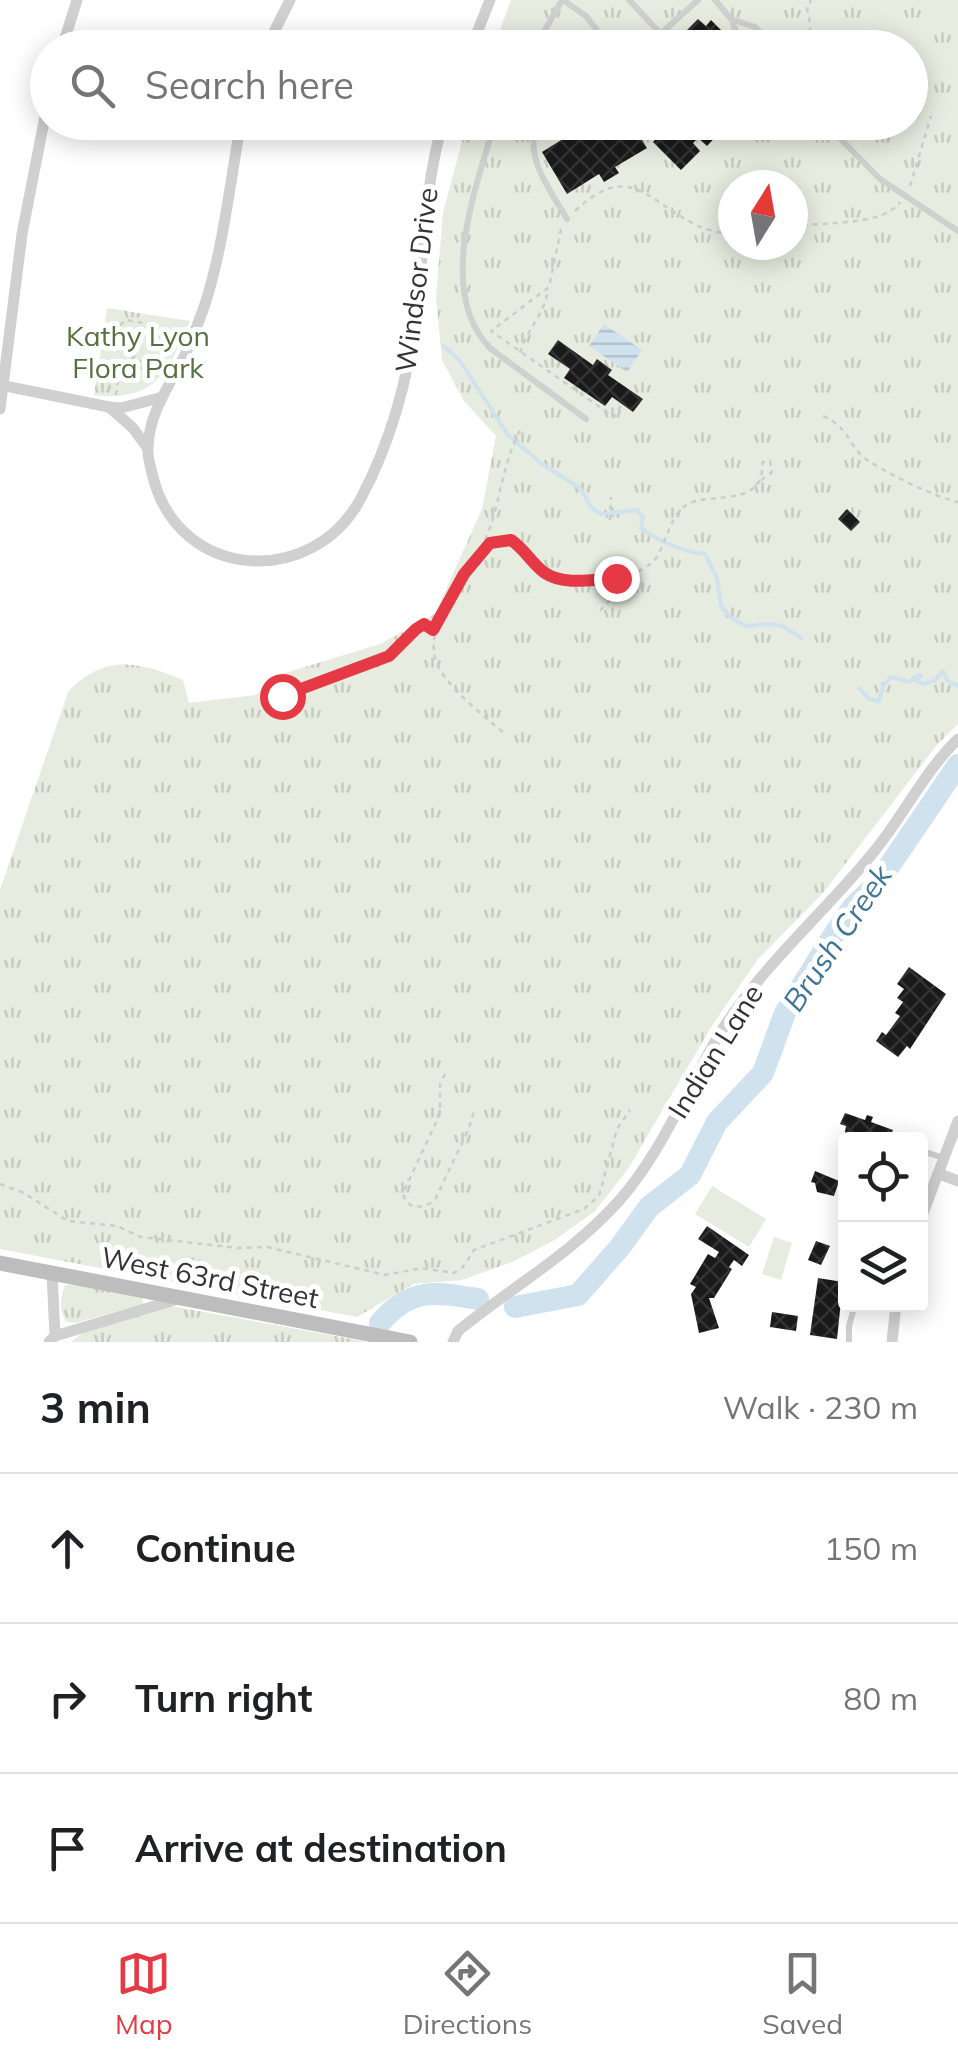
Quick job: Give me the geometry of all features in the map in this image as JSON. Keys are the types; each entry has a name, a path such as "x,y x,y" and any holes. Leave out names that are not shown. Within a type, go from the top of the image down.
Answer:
{"main road":[{"name":"West 63rd Street","path":"0,1263 410,1342"}],"street":[{"path":"68,30 77,0"},
{"path":"275,30 290,0"},
{"path":"478,30 490,0"},
{"path":"0,410 22,234 40,140"},
{"name":"Windsor Drive","path":"237,140 206,299 184,356 159,398 148,447 164,506 190,537 218,553 246,561 283,560 316,547 335,534 361,500 403,386 417,306 429,180 439,140"},
{"path":"1,385 113,402 121,408 159,398"},
{"path":"113,402 148,447"},
{"name":"Indian Lane","path":"452,1342 458,1331 572,1244 616,1204 644,1167 724,1026 748,993 873,854 925,776 958,738"},
{"path":"928,1201 958,1121"},
{"path":"940,1174 958,1181"},
{"path":"52,1273 52,1339 185,1297"},
{"path":"892,1342 895,1312"}],"lane":[{"path":"545,30 563,0 586,16 594,30"},
{"path":"630,0 657,30"},
{"path":"678,0 687,9"},
{"path":"663,30 698,0"},
{"path":"714,0 732,20 735,30"},
{"path":"732,20 758,30"},
{"path":"491,140 462,258 469,312 477,335 491,349 586,419"},
{"path":"534,140 534,156 567,218"},
{"path":"841,140 868,169 904,197 958,230"},
{"path":"928,1153 945,1160"},
{"path":"850,1342 848,1326 852,1312"}],"path":[{"path":"811,0 807,8 812,30"},
{"path":"928,128 931,116"},
{"path":"808,225 880,217 895,209 904,197 925,140"},
{"path":"520,352 543,311 562,228 567,218 599,192 626,185 642,189 695,225 718,232"},
{"path":"548,287 491,330 614,417 622,404"},
{"path":"113,402 118,379 137,368 136,356 120,346 120,326 126,320 136,320 160,333 171,327 188,326"},
{"path":"137,368 147,368 157,357 160,333"},
{"path":"824,416 846,430 861,454 874,464 940,498 958,502"},
{"path":"504,733 453,690 434,658 433,630 494,520 511,446 522,427"},
{"path":"600,611 632,574 656,559 680,511 690,503 738,494 756,484"},
{"path":"610,520 611,497"},
{"path":"478,553 490,543 511,540 522,546 546,574 560,579 632,574"},
{"path":"282,696 389,656 424,624 433,630"},
{"path":"445,1074 440,1084 440,1114 403,1193 408,1203 427,1207 435,1200 469,1128 474,1108"},
{"path":"0,1184 24,1193 68,1221 117,1226 141,1237 238,1248 267,1247 385,1276 422,1268 454,1272 463,1267 474,1250 584,1209 598,1196 617,1129 630,1110"}],"green space":[{"path":"511,0 958,0 958,724 937,745 823,893 758,959 713,1024 628,1169 595,1211 553,1241 512,1262 462,1280 413,1284 357,1317 0,1249 0,890 68,692 95,671 108,666 136,665 183,680 189,703 256,695 282,674 380,644 435,614 482,509 496,436 464,401 442,360 436,297 443,212 462,140 928,140 928,30 500,30"},
{"name":"Kathy Lyon Flora Park","path":"107,308 190,321 167,368 146,388 115,396 94,395"},
{"path":"712,1186 766,1219 749,1247 695,1214"},
{"path":"774,1237 792,1243 781,1280 762,1274"},
{"path":"75,1284 142,1297 143,1304 67,1322 62,1295 65,1286"},
{"path":"171,1306 368,1342 71,1342 84,1332"}],"water":[{"path":"604,324 642,350 627,372 589,346"}],"building":[{"path":"698,19 706,26 711,20 721,30 687,30"},
{"path":"561,140 642,140 647,148 615,167 619,173 604,182 599,174 567,194 542,152"},
{"path":"696,140 693,143 700,151 681,170 653,142"},
{"path":"558,340 593,365 597,359 612,370 608,375 643,399 633,412 612,397 605,406 564,378 570,369 548,354"},
{"path":"847,509 860,522 851,531 838,519"},
{"path":"909,967 946,994 910,1049 907,1046 898,1057 876,1041 882,1032 886,1035 900,1016 895,1013 903,1002 897,998 904,989 897,984"},
{"path":"845,1113 865,1120 867,1115 873,1117 871,1122 893,1130 845,1132 846,1126 840,1124"},
{"path":"815,1171 838,1184 834,1196 817,1192 811,1182"},
{"path":"707,1226 749,1255 742,1266 734,1260 714,1298 709,1298 719,1328 699,1333 691,1294 696,1287 690,1284 708,1254 715,1258 719,1252 698,1239"},
{"path":"816,1241 830,1246 821,1265 808,1260"},
{"path":"818,1278 838,1281 837,1339 810,1335"},
{"path":"772,1312 798,1316 796,1331 770,1327"}],"waterway":[{"path":"444,346 460,361 508,435 542,464 580,488 591,507 601,514 637,510 643,517 641,528 648,533 680,548 705,554 717,578 721,606 731,618 746,626 782,626 801,638"},
{"path":"859,688 869,699 879,701 883,686 891,677 909,682 918,675 921,676 916,681 924,684 934,681 943,671 947,680 958,686"},
{"name":"Brush Creek","path":"515,1307 578,1295 649,1207 690,1175 717,1122 763,1073 785,1013 835,933 853,907 877,884 958,765"},
{"name":"Brush Creek","path":"380,1323 402,1303 424,1295 478,1299"}],"route":[{"path":"282,696 389,656 424,624 433,630 464,574 490,543 511,540 522,546 546,574 560,579 616,578"}]}
